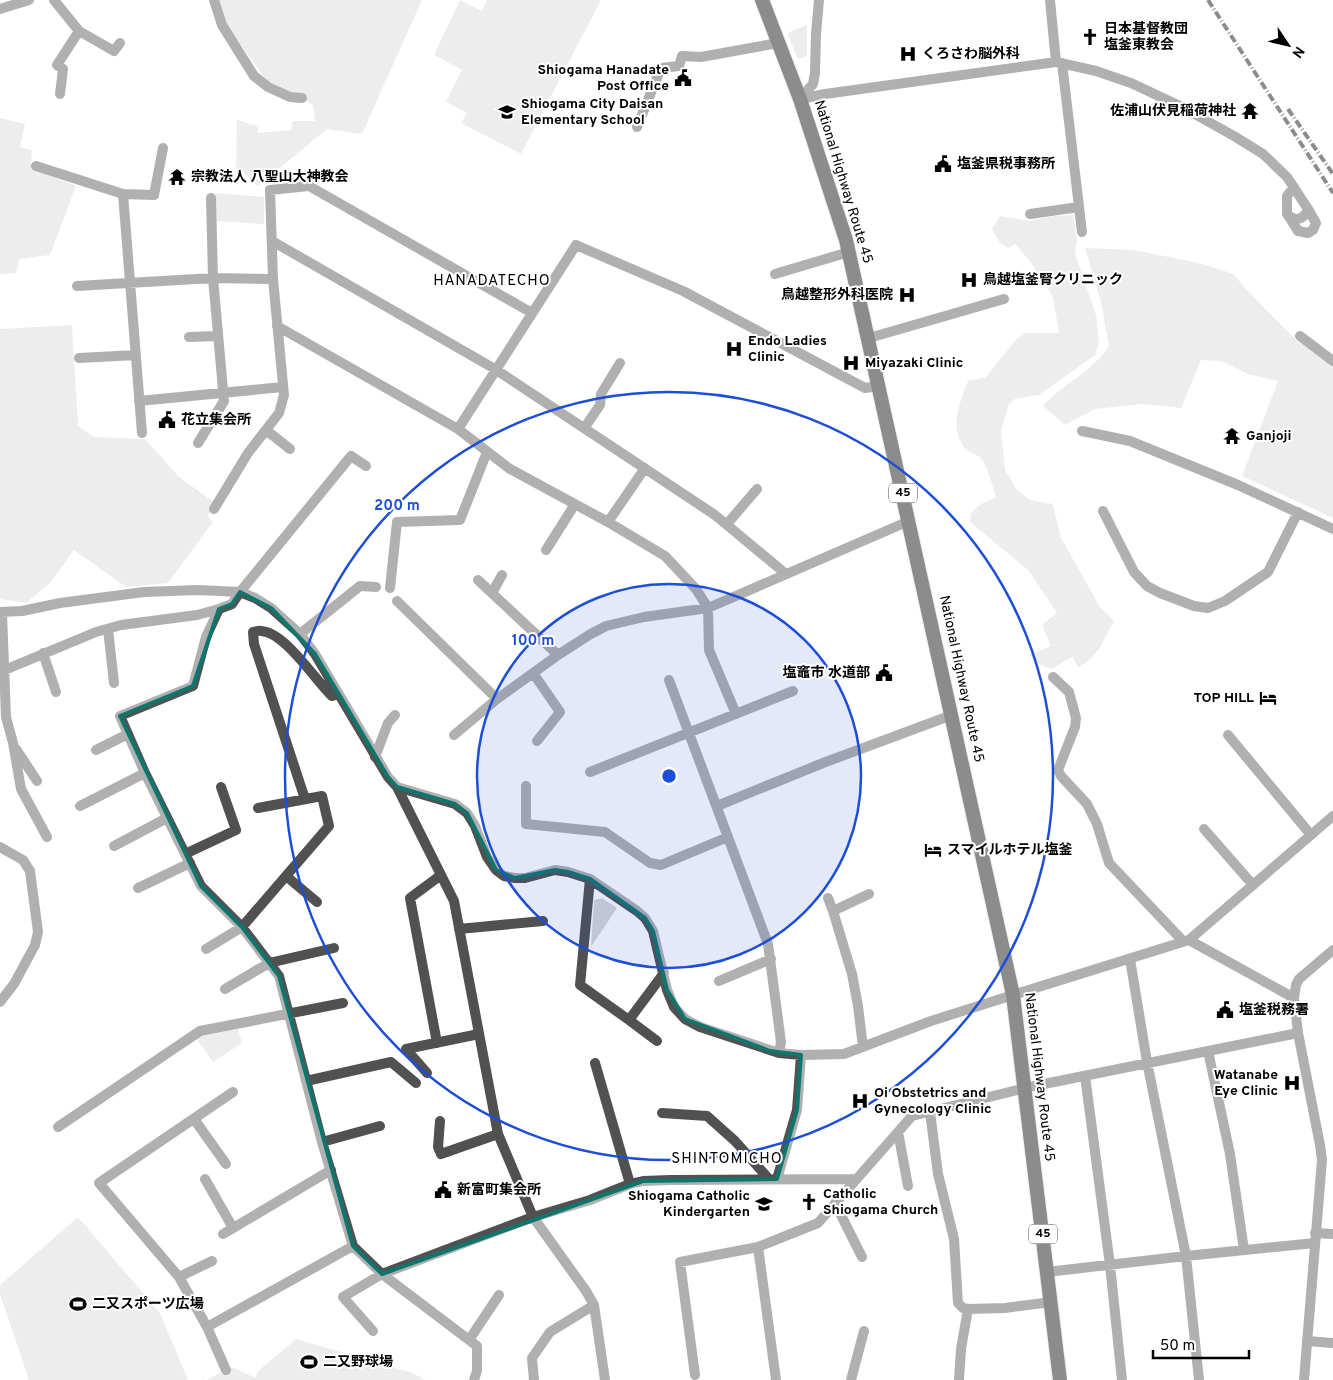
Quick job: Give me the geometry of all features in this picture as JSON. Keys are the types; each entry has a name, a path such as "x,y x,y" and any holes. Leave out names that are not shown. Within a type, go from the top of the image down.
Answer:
{"highway":[{"name":"National Highway Route 45","path":"762,0 800,99 849,252 1013,995 1060,1380"}],"street":[{"path":"0,9 29,0"},
{"path":"54,0 79,31 114,51 120,43"},
{"path":"214,0 222,25 254,76 268,87 290,97 302,98"},
{"path":"800,99 813,84 820,0"},
{"path":"1050,0 1082,232"},
{"path":"60,94 64,68 57,65 79,31"},
{"path":"637,127 661,68 679,66 682,56 701,57 778,43"},
{"path":"800,99 825,94 1059,63 1096,70 1182,107 1263,154 1286,176 1294,187 1316,223 1313,230 1308,233 1298,231 1287,214 1287,196 1294,187"},
{"path":"36,166 123,194 154,195 163,148"},
{"path":"214,509 248,453 279,413 284,395 273,279 270,190 309,186 532,313"},
{"path":"123,194 142,433"},
{"path":"198,442 224,401 213,278 211,198"},
{"path":"1030,214 1079,207"},
{"path":"1287,214 1294,220 1299,220 1306,214 1308,209"},
{"path":"272,241 495,369 585,427 715,514 786,574"},
{"path":"458,429 576,245 683,291 864,388 879,386"},
{"path":"775,274 849,252"},
{"path":"77,286 213,278 273,279"},
{"path":"869,338 1004,300"},
{"path":"277,326 458,429 510,468 608,522 664,556 696,589 708,608 709,650 736,714"},
{"path":"189,337 218,336"},
{"path":"1300,336 1333,361"},
{"path":"79,358 136,355"},
{"path":"585,427 600,405 601,394 620,363"},
{"path":"139,402 283,387"},
{"path":"266,430 290,448"},
{"path":"1082,431 1130,442 1238,485 1333,529"},
{"path":"390,588 397,522 460,520 487,452"},
{"path":"2,671 108,628 197,615 219,610 232,604 351,456 366,466"},
{"path":"608,522 645,468"},
{"path":"727,524 757,489"},
{"path":"546,550 574,504"},
{"path":"1103,511 1134,572 1148,586 1160,593 1194,606 1208,608 1225,601 1268,572 1298,512"},
{"path":"454,735 497,699 558,655 606,626 644,617 708,608 754,590 786,574 909,521"},
{"path":"492,593 502,575"},
{"path":"478,580 558,655"},
{"path":"300,634 360,586 376,587"},
{"path":"47,837 21,789 13,743 6,717 2,671 1,612 22,611 60,603 144,592 198,590 240,592 255,598 271,608 300,634 316,654 375,757 397,787 454,901 498,1134 534,1218 594,1305 605,1380"},
{"path":"396,601 497,699"},
{"path":"219,610 206,637 193,686 120,716 145,773 201,886 242,927 279,976 322,1142 353,1246 382,1274 477,1346 478,1371 474,1380"},
{"path":"108,628 114,683"},
{"path":"305,799 254,644 253,632 261,631 276,637 289,647 332,696 339,694"},
{"path":"43,654 56,692"},
{"path":"533,673 560,712 537,741"},
{"path":"1053,677 1068,692 1076,718 1075,727 1058,770 1061,776 1087,804 1097,824 1109,863 1186,941 1294,998"},
{"path":"669,680 768,944 781,1042 779,1053"},
{"path":"590,772 793,691"},
{"path":"717,806 952,714"},
{"path":"375,757 388,723 396,715"},
{"path":"96,750 128,734"},
{"path":"1228,735 1311,835"},
{"path":"13,743 37,781"},
{"path":"80,806 145,773"},
{"path":"526,786 526,824 605,832 650,863 662,865 728,837"},
{"path":"138,888 236,830 221,787"},
{"path":"397,787 455,804 467,813 475,826 487,857 496,870 504,876 525,878 555,870 568,872 590,879 645,918 654,931 667,990 674,1007 685,1019 700,1027 779,1053 801,1055 844,1054 931,1021 1186,941 1333,816"},
{"path":"206,949 242,927 329,826 322,796 258,808"},
{"path":"114,846 168,818"},
{"path":"1204,829 1253,885"},
{"path":"0,846 23,860 30,871 38,932 35,945 14,984 0,1002"},
{"path":"437,1043 410,898 441,875"},
{"path":"286,876 317,902"},
{"path":"590,879 580,985 657,1041"},
{"path":"833,910 869,894"},
{"path":"828,898 852,974 863,1047"},
{"path":"460,928 543,921"},
{"path":"225,989 268,963 334,948"},
{"path":"1304,1380 1322,1172 1320,1145 1298,1033 1294,998 1296,985 1300,979 1333,950"},
{"path":"719,981 771,959"},
{"path":"1130,959 1147,1062 1186,1256 1199,1380"},
{"path":"629,1020 664,974"},
{"path":"58,1127 200,1031 342,1003"},
{"path":"696,1375 680,1262 758,1247 818,1223 912,1116 1025,1088 1298,1033"},
{"path":"427,1073 406,1049 479,1034"},
{"path":"1208,1051 1230,1154 1244,1250"},
{"path":"773,1179 797,1110 801,1055"},
{"path":"306,1081 392,1062 416,1083"},
{"path":"594,1063 630,1184"},
{"path":"1085,1076 1110,1265 1122,1380"},
{"path":"226,1370 207,1327 179,1276 99,1183 233,1092"},
{"path":"930,1112 938,1174 954,1239 958,1303 968,1310 1006,1308 1050,1302"},
{"path":"662,1113 707,1116 773,1179"},
{"path":"194,1119 226,1164"},
{"path":"440,1121 438,1147 441,1154 498,1134"},
{"path":"322,1142 380,1126"},
{"path":"898,1132 908,1186"},
{"path":"223,1234 331,1170"},
{"path":"205,1179 233,1228"},
{"path":"372,1332 342,1297 382,1274 630,1184 643,1181 670,1180 856,1179"},
{"path":"835,1203 862,1257"},
{"path":"1047,1272 1244,1250 1333,1234"},
{"path":"207,1327 353,1246"},
{"path":"758,1247 776,1380"},
{"path":"179,1276 212,1261"},
{"path":"469,1340 499,1294"},
{"path":"534,1380 532,1358 550,1332 594,1305"},
{"path":"959,1380 961,1349 968,1310"},
{"path":"851,1380 864,1331"},
{"path":"1307,1341 1333,1343"}],"highlighted area":[{"path":"240,592 271,608 315,654 388,777 397,787 455,804 467,813 496,870 515,878 555,870 590,879 645,918 653,931 667,990 685,1019 770,1051 801,1055 797,1110 777,1179 643,1181 382,1274 353,1246 279,976 242,927 201,886 120,716 193,686 219,609 232,604"}],"shaded area":[{"path":"217,0 422,0 362,134 327,129 258,186 236,167 237,120 258,126 258,133 291,130 293,121 315,121 313,105 267,81 225,23"},
{"path":"460,0 482,11 487,0 601,0 521,154 461,123 467,113 446,102 462,70 434,55"},
{"path":"807,25 807,56 798,59 787,33"},
{"path":"0,118 25,124 20,147 32,150 31,168 76,186 50,255 19,259 16,273 0,274"},
{"path":"215,193 264,197 264,224 215,221"},
{"path":"1073,215 1077,240 1075,254 1096,315 1099,344 1095,355 1039,395 1015,399 1009,404 1001,430 1005,470 1017,490 1030,500 1053,504 1061,538 1100,607 1114,621 1100,647 1085,663 1078,667 1072,657 1051,669 1039,664 1029,655 1051,646 1042,625 1057,613 1029,571 970,522 971,513 981,504 996,497 983,461 964,447 960,439 957,431 957,414 968,381 986,377 1014,342 1024,333 1059,333 1053,297 1029,260 1015,244 1008,248 999,242 992,229 1000,216 1029,221 1054,216"},
{"path":"1085,248 1134,250 1199,263 1234,274 1243,286 1298,342 1333,365 1333,518 1242,476 1278,381 1248,374 1221,361 1201,360 1181,408 1141,404 1095,409 1065,425 1043,406 1093,364 1109,346 1101,302"},
{"path":"72,325 78,426 94,437 145,439 179,477 214,502 208,517 213,522 168,583 126,587 74,550 51,582 26,603 0,599 0,329"},
{"path":"602,898 617,908 591,947 594,900"},
{"path":"238,1029 242,1043 213,1062 197,1039 202,1036"},
{"name":"二又スポーツ広場","path":"78,1217 160,1313 188,1380 29,1380 0,1294 0,1285"},
{"path":"296,1339 413,1373 425,1380 206,1380 232,1367 256,1378 257,1372"}],"railway":[{"path":"1208,0 1333,193"},
{"path":"1288,109 1333,174"}],"place":[{"name":"日本基督教団 塩釜東教会","path":"1090,37"},
{"name":"くろさわ脳外科","path":"908,54"},
{"name":"Shiogama Hanadate Post Office","path":"683,78"},
{"name":"佐浦山伏見稲荷神社","path":"1250,111"},
{"name":"Shiogama City Daisan Elementary School","path":"507,112"},
{"name":"塩釜県税事務所","path":"943,164"},
{"name":"宗教法人 八聖山大神教会","path":"177,177"},
{"name":"鳥越塩釜腎クリニック","path":"969,280"},
{"name":"鳥越整形外科医院","path":"907,295"},
{"name":"Endo Ladies Clinic","path":"734,349"},
{"name":"Miyazaki Clinic","path":"851,363"},
{"name":"花立集会所","path":"167,420"},
{"name":"Ganjoji","path":"1232,436"},
{"name":"塩竈市 水道部","path":"884,673"},
{"name":"TOP HILL","path":"1268,698"},
{"name":"スマイルホテル塩釜","path":"933,850"},
{"name":"塩釜税務署","path":"1225,1010"},
{"name":"Watanabe Eye Clinic","path":"1292,1083"},
{"name":"Oi Obstetrics and Gynecology Clinic","path":"860,1101"},
{"name":"新富町集会所","path":"443,1190"},
{"name":"Catholic Shiogama Church","path":"809,1202"},
{"name":"Shiogama Catholic Kindergarten","path":"764,1204"},
{"name":"二又スポーツ広場","path":"78,1304"},
{"name":"二又野球場","path":"309,1362"}],"district":[{"name":"HANADATECHO","path":"492,281"},
{"name":"SHINTOMICHO","path":"727,1159"}]}
